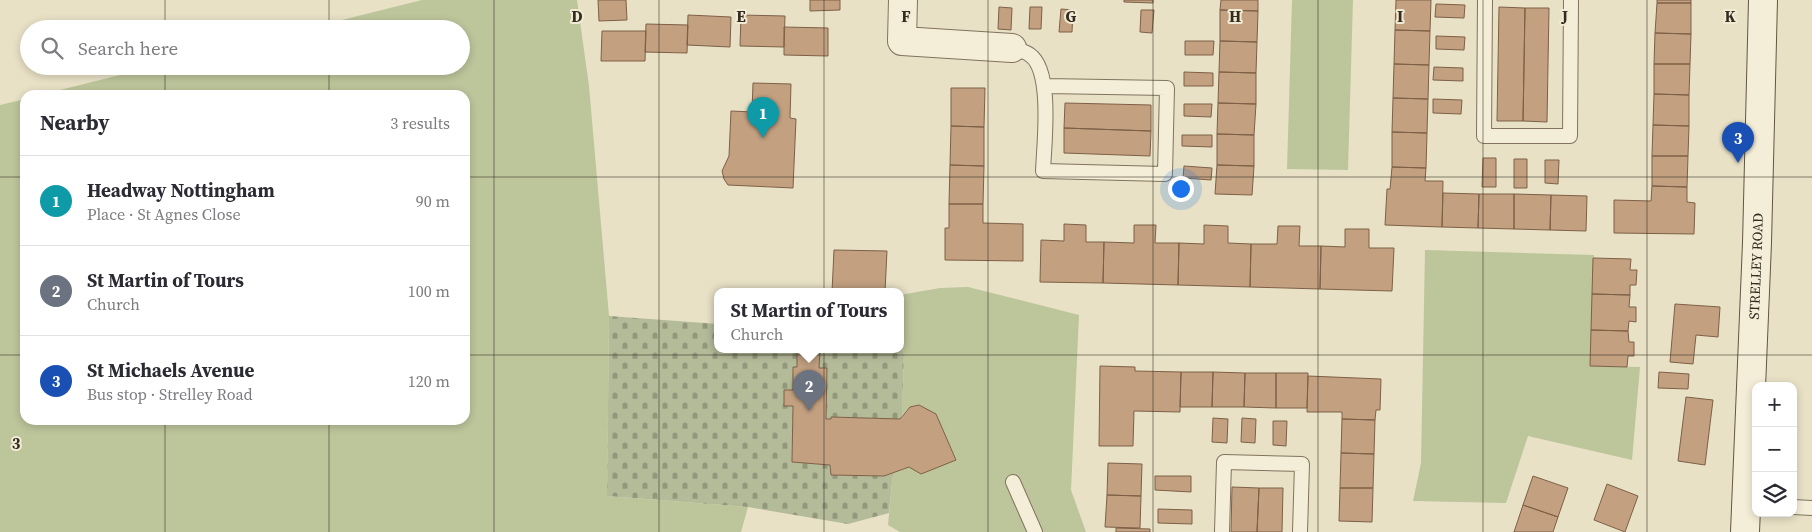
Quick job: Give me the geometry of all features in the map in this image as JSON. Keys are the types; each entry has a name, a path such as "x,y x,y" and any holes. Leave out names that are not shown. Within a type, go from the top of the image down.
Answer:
{"main road":[{"path":"903,0 902,41 1012,48"},
{"name":"STRELLEY ROAD","path":"1745,532 1751,504 1763,0"}],"lane":[{"path":"1485,0 1484,136 1570,136 1570,0"},
{"path":"1012,48 1031,55 1040,70 1045,86 1043,171 1165,174 1166,88 1045,86"},
{"path":"1222,532 1224,462 1302,464 1300,532"},
{"path":"1013,482 1035,532"},
{"path":"1797,507 1812,508"}],"green space":[{"path":"422,0 577,0 589,86 609,316 607,496 748,507 741,532 0,532 0,105 20,100 20,425 470,425 470,90 60,90 120,75 470,75 470,20 342,20"},
{"path":"1292,0 1353,0 1348,170 1287,169"},
{"path":"1425,250 1594,255 1590,366 1640,367 1632,460 1528,436 1506,503 1413,501 1421,463"},
{"path":"968,287 1079,315 1071,490 1086,532 900,532 888,525 893,473 909,467 921,474 956,459 935,414 919,405 910,407 902,415 904,294 940,288"},
{"path":"609,316 714,324 714,353 797,353 797,367 793,367 793,390 784,390 784,406 793,406 792,462 830,465 831,475 883,476 893,473 889,513 848,524 748,507 607,496"},
{"path":"819,353 904,353 902,415 900,419 832,417 831,419 826,419 827,368 819,368"}],"building":[{"path":"598,0 626,0 627,20 599,21"},
{"path":"810,0 840,0 840,10 810,11"},
{"path":"1124,0 1153,0 1153,3 1124,2"},
{"path":"1221,0 1258,0 1258,11 1220,10"},
{"path":"1396,0 1431,0 1430,31 1395,30"},
{"path":"1657,0 1691,0 1691,3 1657,3"},
{"path":"1657,3 1691,3 1691,34 1655,33"},
{"path":"1436,4 1465,5 1464,18 1435,17"},
{"path":"999,7 1012,8 1011,30 998,29"},
{"path":"1030,7 1042,7 1041,29 1029,29"},
{"path":"1499,7 1525,8 1523,121 1497,121"},
{"path":"1525,8 1549,8 1547,122 1523,121"},
{"path":"1061,9 1073,10 1072,32 1059,32"},
{"path":"1141,10 1154,10 1152,33 1140,32"},
{"path":"1220,10 1258,11 1257,42 1220,41"},
{"path":"688,15 731,17 730,47 687,45"},
{"path":"741,15 785,16 784,47 740,46"},
{"path":"646,24 688,25 687,53 645,52"},
{"path":"784,27 828,28 828,56 784,55"},
{"path":"1395,30 1430,31 1429,65 1394,64"},
{"path":"602,31 646,31 645,61 601,61"},
{"path":"1655,33 1691,34 1690,64 1654,64"},
{"path":"1436,36 1465,37 1464,50 1436,49"},
{"path":"1185,41 1214,41 1213,55 1185,55"},
{"path":"1220,41 1257,42 1256,73 1219,72"},
{"path":"1394,64 1429,65 1428,99 1393,98"},
{"path":"1654,64 1690,64 1689,95 1654,94"},
{"path":"1434,67 1463,68 1463,81 1433,80"},
{"path":"1184,72 1213,73 1213,86 1184,86"},
{"path":"1219,72 1256,73 1256,104 1218,103"},
{"path":"753,83 791,84 790,118 796,119 793,188 728,185 724,179 722,171 729,156 731,111 752,112"},
{"path":"951,88 985,88 984,127 951,126"},
{"path":"1654,94 1689,95 1689,126 1653,125"},
{"path":"1393,98 1428,99 1427,133 1392,132"},
{"path":"1433,99 1462,100 1461,114 1433,113"},
{"path":"1065,103 1151,105 1151,131 1064,128"},
{"path":"1218,103 1256,104 1254,135 1217,134"},
{"path":"1184,104 1212,104 1211,117 1184,116"},
{"path":"1653,125 1689,126 1688,156 1652,156"},
{"path":"951,126 984,127 984,166 950,165"},
{"path":"1064,128 1151,131 1150,156 1064,153"},
{"path":"1392,132 1427,133 1426,168 1392,167"},
{"path":"1217,134 1254,135 1254,166 1217,165"},
{"path":"1182,135 1212,135 1212,147 1182,146"},
{"path":"1652,156 1688,156 1687,187 1652,186"},
{"path":"1483,158 1496,158 1496,187 1482,187"},
{"path":"1514,159 1527,159 1527,188 1514,188"},
{"path":"1545,160 1559,160 1558,184 1545,183"},
{"path":"950,165 984,166 983,204 949,204"},
{"path":"1217,165 1254,166 1252,195 1215,194"},
{"path":"1184,166 1212,168 1211,180 1183,178"},
{"path":"1392,167 1426,168 1425,181 1443,181 1442,227 1385,225 1387,189 1390,189"},
{"path":"1652,186 1687,187 1687,202 1695,203 1694,234 1614,233 1614,200 1651,201"},
{"path":"1443,193 1479,194 1478,228 1442,227"},
{"path":"1479,194 1514,194 1514,229 1478,228"},
{"path":"1514,194 1551,195 1550,230 1514,229"},
{"path":"1551,195 1587,196 1586,231 1550,230"},
{"path":"949,204 983,204 983,223 1023,224 1023,261 945,260 945,228 949,228"},
{"path":"1064,224 1086,225 1086,242 1104,242 1103,283 1040,282 1041,240 1064,241"},
{"path":"1134,225 1156,225 1155,243 1179,243 1178,285 1103,283 1104,242 1134,243"},
{"path":"1204,225 1228,226 1228,243 1251,244 1250,287 1178,285 1179,243 1204,244"},
{"path":"1278,226 1300,226 1299,246 1321,246 1320,289 1250,287 1251,244 1277,244"},
{"path":"1345,229 1369,229 1369,248 1394,248 1392,291 1320,289 1321,246 1345,247"},
{"path":"834,250 887,251 885,288 832,288"},
{"path":"1593,258 1631,259 1630,270 1637,270 1636,285 1630,285 1630,295 1592,294"},
{"path":"1592,294 1630,295 1629,307 1636,307 1636,322 1629,321 1628,331 1591,330"},
{"path":"1675,304 1720,307 1718,337 1696,335 1693,364 1670,362"},
{"path":"1591,330 1628,331 1629,342 1634,342 1634,356 1628,356 1627,367 1590,366"},
{"path":"797,353 820,353 819,368 827,368 826,419 831,419 831,417 900,419 910,407 919,405 936,414 956,460 921,474 909,467 884,476 831,475 830,465 792,462 793,406 784,406 784,390 793,390 793,367 797,367"},
{"path":"1100,366 1135,367 1135,371 1181,372 1180,412 1134,411 1133,446 1099,446"},
{"path":"1181,372 1213,372 1212,407 1180,407"},
{"path":"1213,372 1245,373 1244,407 1212,407"},
{"path":"1659,372 1689,374 1688,389 1658,388"},
{"path":"1245,373 1276,373 1276,408 1244,407"},
{"path":"1276,373 1308,373 1307,408 1276,408"},
{"path":"1308,376 1381,379 1380,410 1376,410 1375,420 1342,419 1342,412 1307,412"},
{"path":"1686,397 1713,400 1705,465 1678,461"},
{"path":"1213,418 1228,419 1227,443 1212,442"},
{"path":"1242,418 1256,419 1255,443 1241,442"},
{"path":"1342,419 1375,420 1374,454 1341,453"},
{"path":"1273,421 1287,421 1286,446 1273,445"},
{"path":"1341,453 1374,454 1373,488 1340,488"},
{"path":"1108,463 1142,464 1141,496 1107,495"},
{"path":"1155,476 1191,476 1191,492 1155,490"},
{"path":"1533,476 1568,488 1558,517 1523,505"},
{"path":"1607,484 1638,496 1625,532 1594,520"},
{"path":"1232,487 1259,488 1257,532 1231,532"},
{"path":"1259,488 1283,488 1282,532 1257,532"},
{"path":"1340,488 1373,488 1372,522 1339,521"},
{"path":"1107,495 1141,496 1140,528 1105,527"},
{"path":"1523,505 1558,517 1553,532 1514,532"},
{"path":"1158,509 1192,510 1192,524 1158,523"},
{"path":"1116,528 1150,529 1150,532 1116,532"}],"place":[{"name":"Headway Nottingham","path":"763,138"},
{"name":"St Michaels Avenue","path":"1738,163"},
{"name":"St Martin of Tours","path":"809,411"}]}
